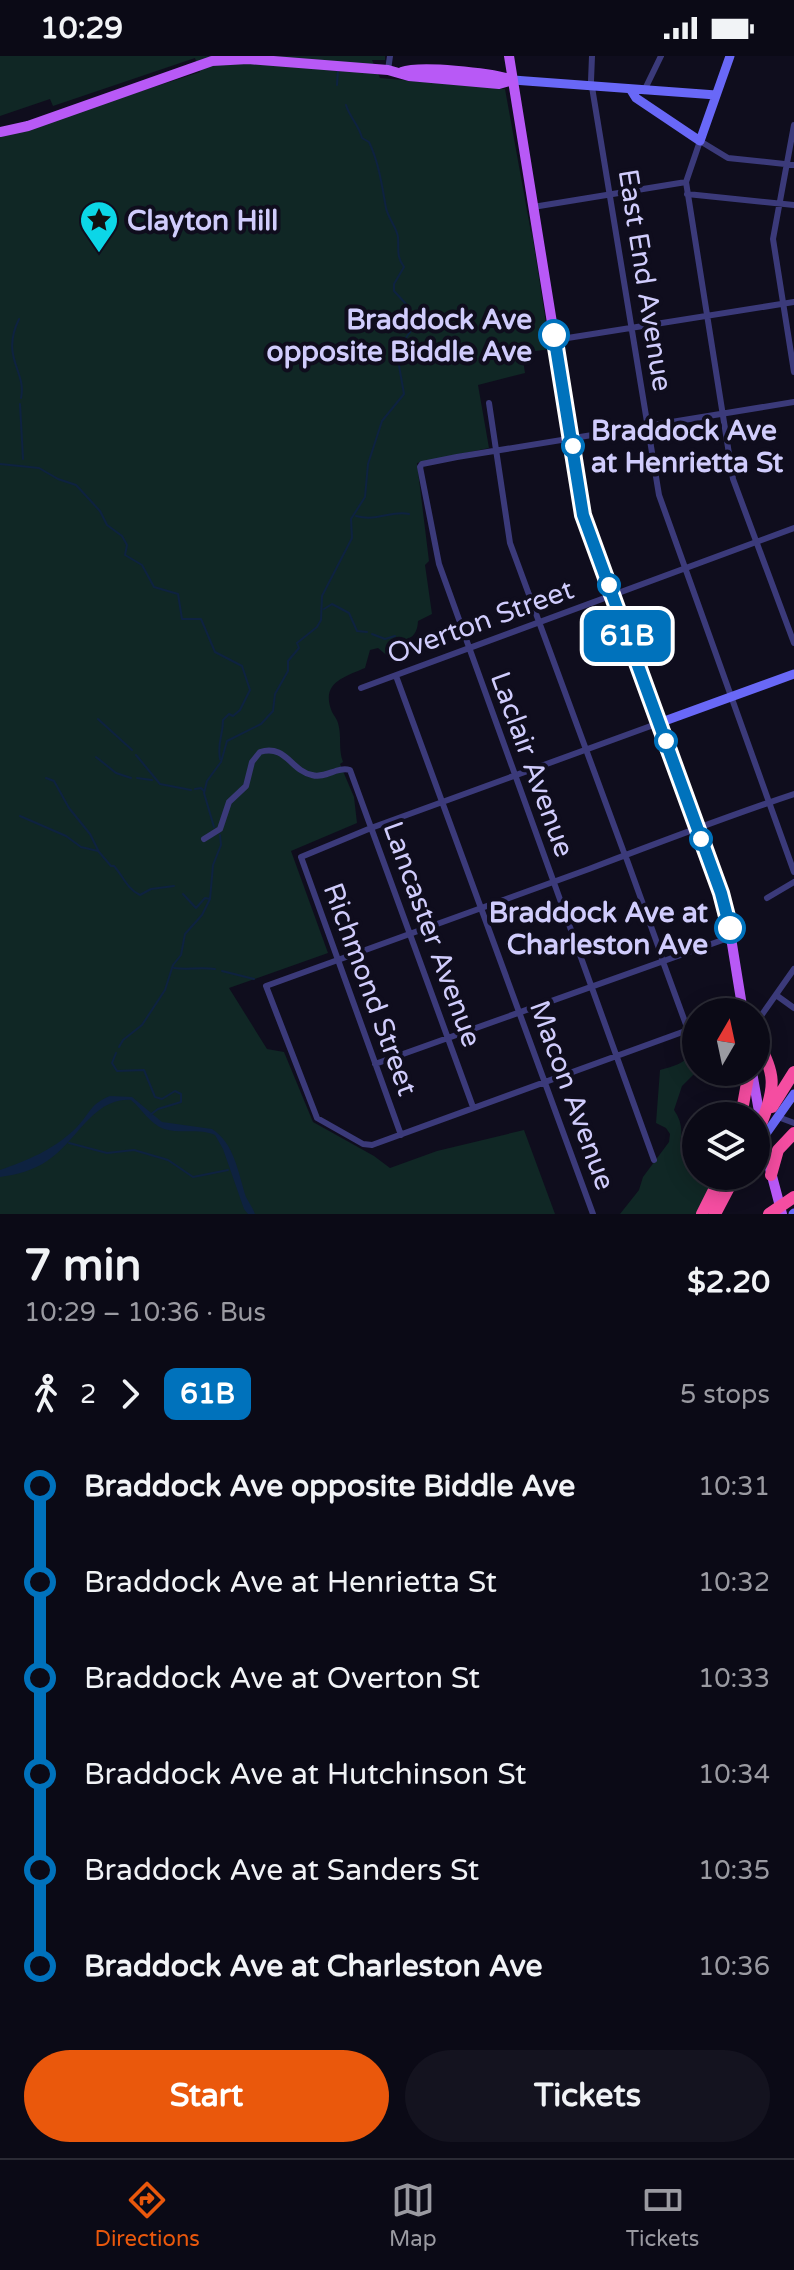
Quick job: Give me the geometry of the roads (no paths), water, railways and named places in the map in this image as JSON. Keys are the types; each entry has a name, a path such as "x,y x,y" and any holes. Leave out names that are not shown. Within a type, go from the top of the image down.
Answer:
{"highway":[{"path":"770,1066 773,1075 770,1102"},
{"path":"770,1114 794,1072"},
{"path":"771,1175 778,1150 794,1133"},
{"path":"702,1214 714,1190"},
{"path":"715,1214 728,1190"},
{"path":"769,1214 794,1197"}],"main road":[{"path":"499,76 509,56"},
{"path":"509,56 583,515 727,913 741,998"},
{"path":"0,132 28,126 212,61 229,59 386,70 409,76 499,84 513,80"},
{"path":"402,72 410,69 499,76 513,80"},
{"path":"770,1166 782,1214"}],"street":[{"path":"386,70 390,56"},
{"name":"East End Avenue","path":"592,56 592,86 659,495 794,872"},
{"path":"644,91 661,56"},
{"path":"730,56 686,182 687,194 733,479 794,643"},
{"path":"513,80 716,95"},
{"path":"631,90 636,98 722,157 794,165"},
{"path":"794,125 773,245 794,372"},
{"path":"533,207 686,182"},
{"path":"687,194 794,205"},
{"path":"555,340 794,302"},
{"path":"495,451 794,402"},
{"path":"489,403 510,543 540,621 625,855 688,1030 367,1145 317,1118 266,986 553,882 625,855 697,828 794,794"},
{"name":"Laclair Avenue","path":"495,451 422,464 420,467 436,557 654,1160"},
{"name":"Overton Street","path":"361,688 397,672 794,528"},
{"name":"Macon Avenue","path":"397,672 593,1214"},
{"path":"371,828 794,674"},
{"name":"Lancaster Avenue","path":"204,839 220,829 229,802 246,786 252,762 260,752 275,750 294,762 302,772 312,776 346,768 353,775 473,1107"},
{"name":"Richmond Street","path":"371,828 301,857 401,1135"},
{"path":"767,898 794,882"},
{"path":"375,1064 662,959 731,937"},
{"path":"770,1003 794,969"},
{"path":"776,995 794,1008"},
{"path":"770,1118 794,1094"},
{"path":"770,1123 794,1123"}],"water":[{"path":"110,1096 132,1097 162,1122 212,1129 220,1135 231,1151 255,1214 248,1214 244,1209 215,1135 164,1129 150,1120 131,1100 118,1101 95,1113 57,1153 42,1164 25,1172 0,1177 0,1170 57,1144 79,1125 93,1107"}],"waterway":[{"path":"337,85 338,69"},
{"path":"214,827 204,793 207,781 221,762 227,741 261,724 273,711 275,694 288,671 288,661 299,648 297,643 321,620 322,596 352,538 351,519 365,497 368,464 382,421 404,394 398,360 402,343 413,328 413,318 394,291 394,284 404,267 399,256 398,237 387,212 380,175 369,142 362,138 346,105"},
{"path":"19,319 12,344 21,380 21,398"},
{"path":"20,404 23,459"},
{"path":"0,464 39,468 76,485 100,511 107,525 122,536 127,545 125,555 142,565 154,587 178,594 182,619 201,619 215,652 242,666 250,690 240,710 223,720 220,759"},
{"path":"356,516 371,518 409,514"},
{"path":"324,609 332,604 349,613 357,631 367,632"},
{"path":"372,634 385,639 395,636"},
{"path":"98,719 132,750"},
{"path":"136,755 160,784 191,790"},
{"path":"96,757 116,773 131,778"},
{"path":"46,778 54,781 99,852 132,889 140,895 151,889 174,886"},
{"path":"137,778 152,780"},
{"path":"195,789 204,791"},
{"path":"20,816 66,836 81,847 98,851"},
{"path":"119,1047 142,1025 165,990 173,965 181,955 185,934 202,915 210,899 213,865 221,845 220,835"},
{"path":"183,894 196,908 205,898 210,899"},
{"path":"174,968 215,969"},
{"path":"222,971 254,979"},
{"path":"116,1053 112,1063 117,1071 144,1070 155,1097 162,1099 175,1091 181,1094 181,1102 158,1109 150,1115"},
{"path":"69,1143 107,1153 134,1150 168,1160 193,1177 228,1170"}],"place":[{"name":"Clayton Hill","path":"99,254"},
{"name":"Braddock Ave opposite Biddle Ave","path":"554,335"},
{"name":"Braddock Ave at Henrietta St","path":"573,446"},
{"name":"Braddock Ave at Charleston Ave","path":"730,928"}]}
